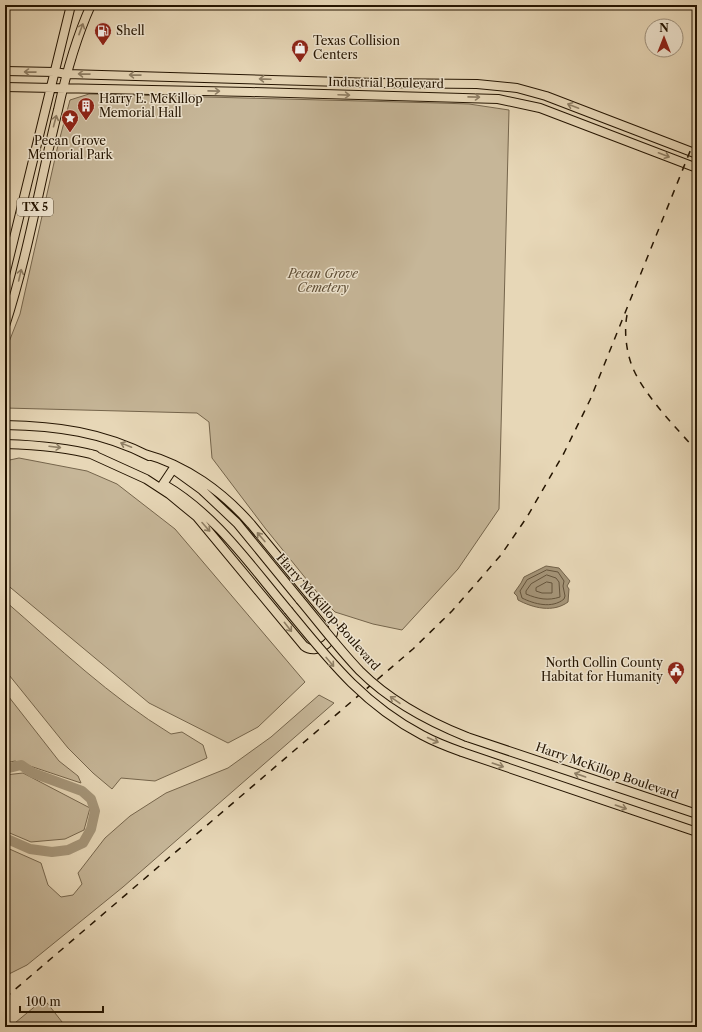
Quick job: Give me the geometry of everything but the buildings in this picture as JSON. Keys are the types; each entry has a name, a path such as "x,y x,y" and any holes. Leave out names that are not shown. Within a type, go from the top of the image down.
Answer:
{"main road":[{"name":"TX 5","path":"5,275 72,5"},
{"name":"TX 5","path":"5,326 18,284 50,138 63,88 80,33 91,5"},
{"name":"Industrial Boulevard","path":"5,71 377,83 477,84 510,87 546,96 697,154"},
{"path":"250,78 250,92"},
{"path":"290,79 290,93"},
{"path":"359,95 360,82"},
{"path":"376,96 377,83"},
{"name":"Industrial Boulevard","path":"5,87 290,93 508,100 540,108 697,168"},
{"path":"610,120 607,134 620,134 646,143 656,138"},
{"path":"39,137 50,138"},
{"path":"29,176 42,178"},
{"name":"Harry McKillop Boulevard","path":"6,424 47,426 78,431 113,440 145,454 173,469 202,490 237,523 351,661 382,690 418,715 467,737 697,814"},
{"path":"5,445 16,444 53,447 91,454 141,472 182,496 221,529 334,666 368,699 410,728 436,742 462,752 697,832"},
{"path":"91,454 146,479 169,494 197,517 304,646 311,650 320,649 332,638 335,631 332,621 237,509 216,491 188,472 163,459 145,454"},
{"path":"163,484 173,469"}],"green space":[{"name":"Pecan Grove Cemetery","path":"89,94 469,104 509,110 499,509 458,569 402,630 373,624 335,612 324,601 265,528 212,458 209,422 197,413 5,408 5,352 20,314 58,145 70,100"},
{"path":"19,458 87,471 117,484 175,529 305,682 258,727 228,743 149,703 5,583 5,461"},
{"path":"5,601 85,671 149,720 171,734 182,732 203,745 207,758 155,781 121,778 112,789 93,773 68,748 5,670"},
{"path":"5,692 59,761 78,776 81,783 15,761 5,763"},
{"path":"319,695 334,703 123,887 27,965 5,976 5,847 41,863 48,885 61,897 73,895 82,884 78,873 105,838 130,816 166,793 228,768 271,737"},
{"path":"23,773 90,808 84,830 65,839 31,842 5,831 5,775"},
{"path":"44,999 66,1027 10,1027"}],"water":[{"path":"546,566 559,568 570,581 567,586 569,589 568,602 556,607 543,608 518,600 514,593 524,577"}],"waterway":[{"path":"5,769 21,765 33,773 82,791 91,799 95,811 91,829 83,843 68,850 52,852 30,849 5,838"}],"railway":[{"path":"5,998 413,649 452,611 501,555 527,517 564,453 590,400 697,134"},
{"path":"627,315 627,347 630,360 637,377 661,411 697,451"}],"place":[{"name":"Shell","path":"103,46"},
{"name":"Texas Collision Centers","path":"300,63"},
{"name":"Harry E. McKillop Memorial Hall","path":"86,121"},
{"name":"Pecan Grove Memorial Park","path":"70,133"},
{"name":"North Collin County Habitat for Humanity","path":"676,685"}]}
